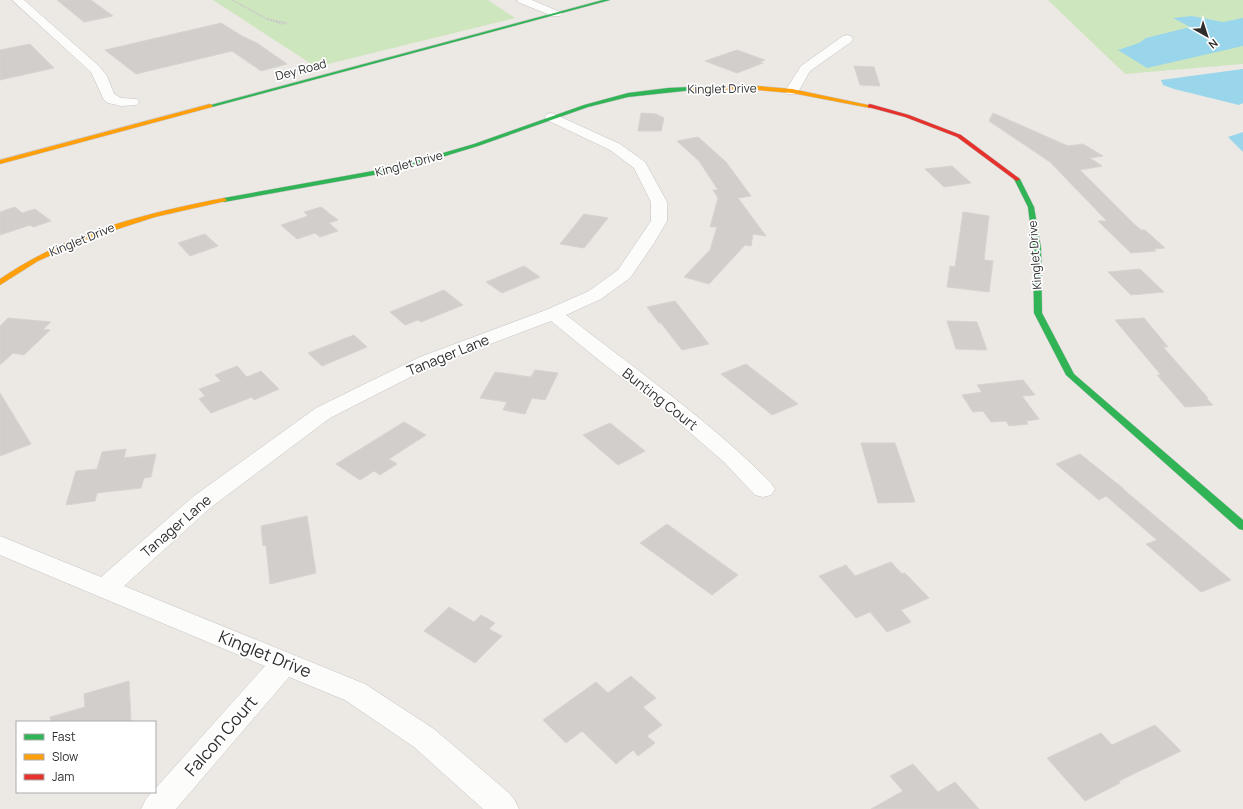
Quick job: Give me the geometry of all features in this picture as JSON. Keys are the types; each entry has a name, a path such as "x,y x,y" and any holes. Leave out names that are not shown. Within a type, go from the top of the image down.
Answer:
{"street":[{"path":"17,0 98,72 105,83 105,92 112,101 132,102"},
{"path":"522,0 556,14"},
{"name":"Dey Road","path":"0,162 608,0"},
{"path":"792,91 805,68 847,38"},
{"name":"Kinglet Drive","path":"0,282 40,257 92,234 166,211 396,169 476,145 586,106 628,95 668,90 746,87 792,91 861,103 907,116 958,136 1016,179 1031,207 1037,248 1038,313 1070,375 1243,526"},
{"name":"Tanager Lane","path":"104,589 202,502 323,413 427,361 553,314 595,295 624,274 646,243 659,221 659,202 640,165 615,147 552,117"},
{"name":"Bunting Court","path":"553,314 612,361 665,400 732,458 763,489"},
{"name":"Kinglet Drive","path":"0,545 355,692 417,734 498,803 503,809"},
{"name":"Falcon Court","path":"157,809 285,662"}],"path":[{"path":"232,0 267,18 281,25 287,24 285,22 267,18"}],"green space":[{"path":"213,0 488,0 515,18 316,67"},
{"path":"1048,0 1243,0 1243,64 1125,74"}],"water":[{"path":"1192,16 1223,22 1243,18 1243,46 1147,68 1118,50 1139,43 1146,38 1190,27 1173,18"},
{"path":"1243,69 1243,103 1239,105 1174,89 1163,85 1161,80"},
{"path":"1243,132 1243,152 1228,137"}],"building":[{"path":"57,0 91,0 113,16 84,22"},
{"path":"221,23 257,43 287,64 261,71 232,51 136,74 105,50"},
{"path":"30,44 54,68 0,80 0,50"},
{"path":"737,50 765,60 760,62 763,63 737,73 705,61"},
{"path":"854,66 874,67 880,86 860,85"},
{"path":"641,113 656,114 664,118 661,131 638,131"},
{"path":"993,113 1068,146 1083,144 1103,156 1090,158 1102,166 1080,170 1134,224 1141,230 1145,230 1165,248 1154,249 1156,251 1131,253 1098,221 1107,221 1050,162 989,121"},
{"path":"698,137 726,162 751,196 738,198 766,236 753,234 751,246 745,245 709,284 684,277 710,250 717,227 710,227 718,198 713,190 718,190 699,161 677,141"},
{"path":"952,166 971,183 944,187 925,169"},
{"path":"15,207 22,213 35,209 51,221 33,227 30,225 0,235 0,212"},
{"path":"321,207 338,220 329,223 338,231 320,237 315,233 297,239 281,225 308,216 304,212"},
{"path":"963,212 989,216 984,260 993,261 989,292 947,287 950,266 955,267"},
{"path":"584,214 608,218 584,248 560,244"},
{"path":"205,234 218,246 190,256 178,243"},
{"path":"524,266 540,277 502,293 486,282"},
{"path":"1140,269 1164,292 1131,295 1108,272"},
{"path":"444,290 463,305 421,322 418,320 405,325 390,312"},
{"path":"675,301 709,344 682,350 647,307"},
{"path":"8,318 51,322 43,329 50,330 24,355 13,353 0,365 0,326"},
{"path":"1144,318 1168,347 1163,347 1213,405 1185,407 1157,375 1161,375 1115,320"},
{"path":"947,321 977,322 987,350 956,349"},
{"path":"354,335 367,347 322,366 308,353"},
{"path":"746,364 798,404 772,415 721,374"},
{"path":"237,366 247,377 261,371 279,389 254,400 252,397 211,413 199,399 205,396 199,389 221,381 215,375"},
{"path":"535,370 558,373 545,400 532,398 525,414 503,410 507,402 480,398 495,372 531,377"},
{"path":"1023,380 1035,395 1022,396 1039,419 1026,421 1028,424 1009,426 1006,421 991,422 983,411 973,412 962,395 982,392 977,385"},
{"path":"0,393 31,444 0,456"},
{"path":"404,422 426,435 389,459 397,464 380,475 374,471 360,480 336,464"},
{"path":"610,423 645,451 618,465 583,435"},
{"path":"861,443 895,443 915,502 878,503"},
{"path":"126,449 124,458 156,454 151,477 144,478 141,488 97,493 95,501 66,505 76,471 97,469 102,452"},
{"path":"1080,454 1124,489 1231,580 1201,592 1146,544 1157,540 1106,496 1099,500 1056,464"},
{"path":"307,516 316,573 270,584 266,545 263,546 261,526"},
{"path":"667,524 738,575 712,595 640,543"},
{"path":"891,562 902,574 905,573 929,598 901,610 911,622 887,632 870,612 856,618 819,576 846,565 855,576"},
{"path":"449,607 474,622 481,615 495,623 489,629 502,636 475,663 424,631"},
{"path":"631,676 656,698 643,707 662,725 647,736 655,743 638,756 633,750 616,764 582,731 566,743 543,720 596,682 608,693"},
{"path":"129,681 131,721 51,721 50,717 85,707 84,694"},
{"path":"1155,725 1181,751 1119,781 1120,783 1085,801 1047,758 1101,733 1112,745"},
{"path":"913,764 938,792 955,782 979,809 871,809 903,791 890,776"}],"traffic: fast":[{"path":"210,106 608,0"},
{"path":"224,200 396,169 476,145 586,106 628,95 691,89"},
{"path":"1017,179 1031,207 1037,248 1038,313 1070,375 1243,526"}],"traffic: slow":[{"path":"691,89 746,87 792,91 870,106"},
{"path":"0,162 210,106"},
{"path":"0,283 36,260 63,246 85,237 130,221 177,209 224,200"}],"traffic: jam":[{"path":"870,106 907,116 959,136 1017,179"}]}
